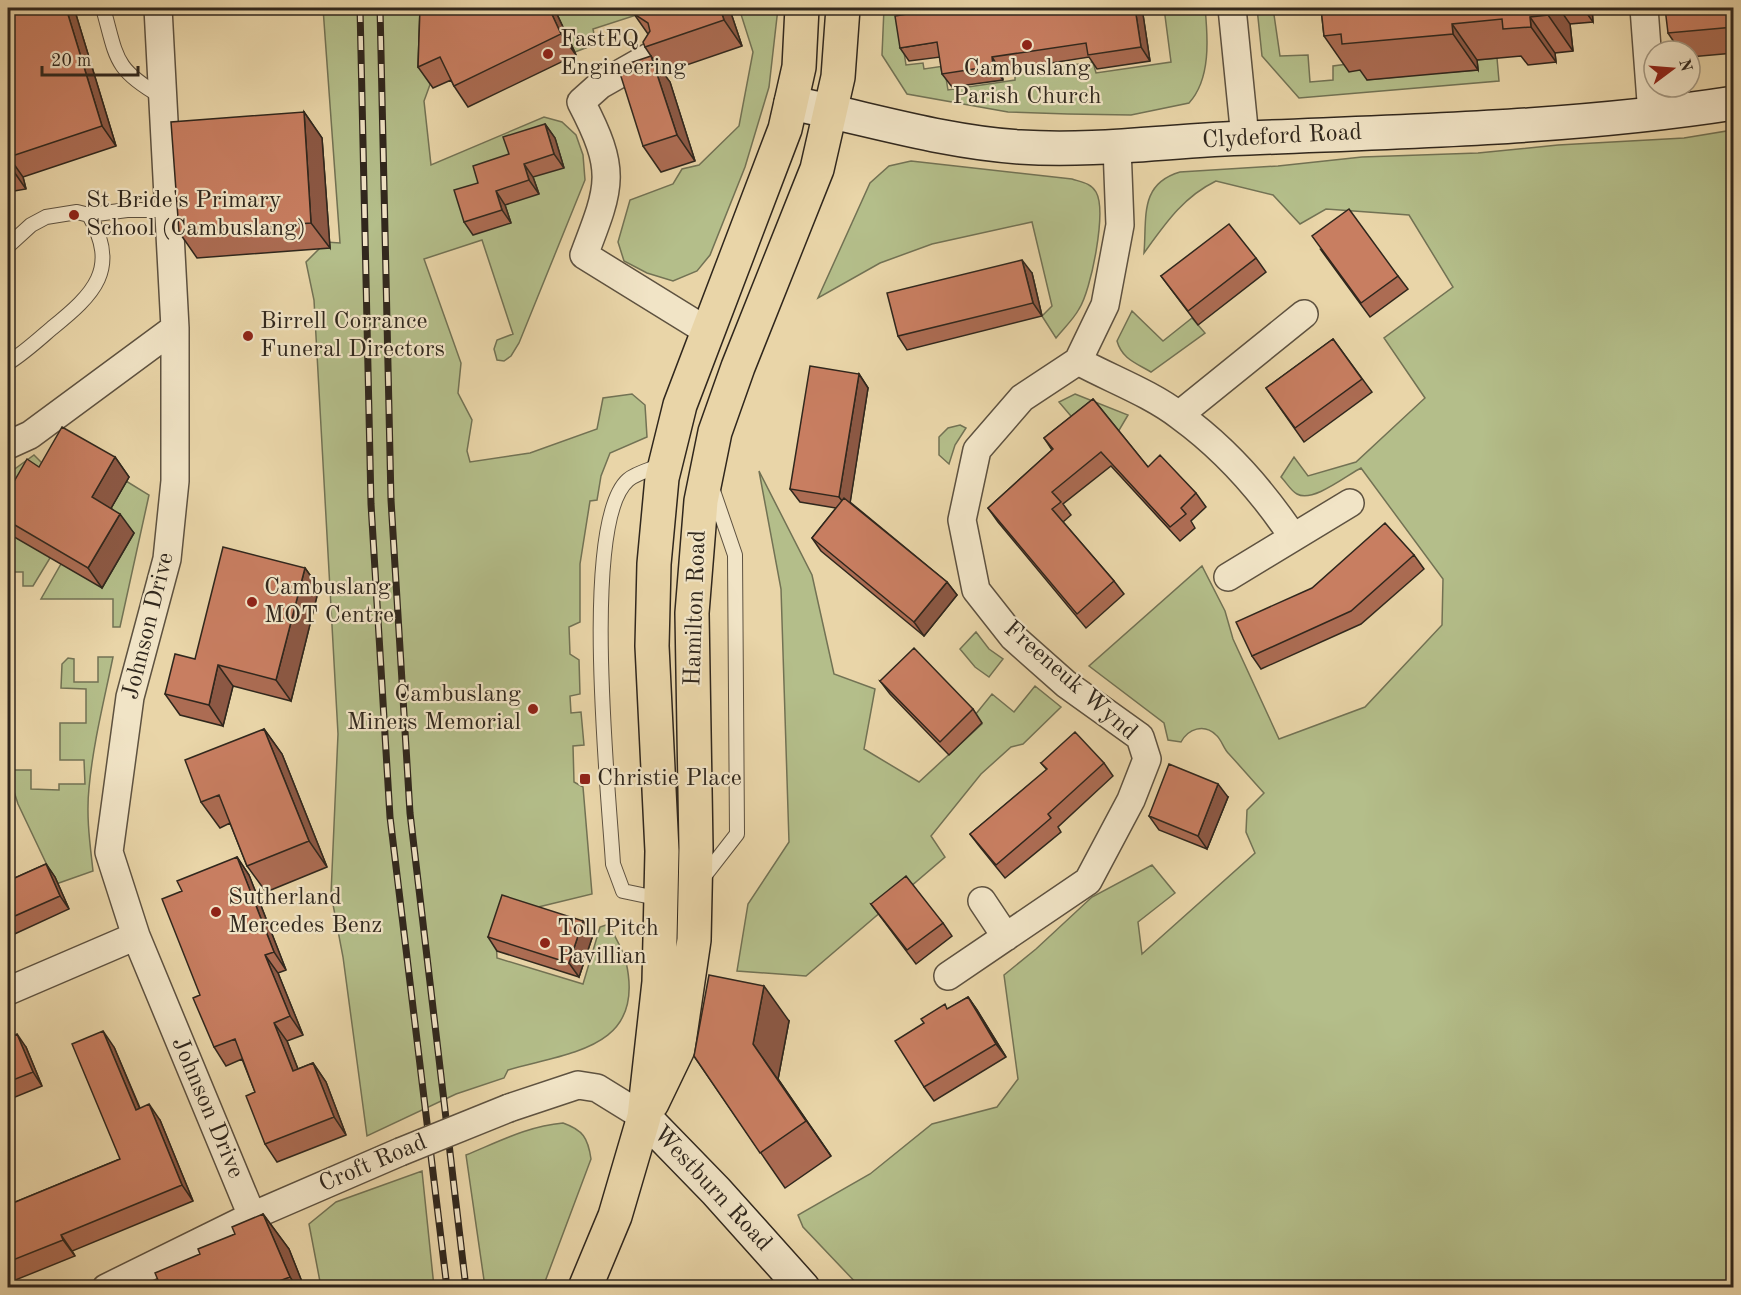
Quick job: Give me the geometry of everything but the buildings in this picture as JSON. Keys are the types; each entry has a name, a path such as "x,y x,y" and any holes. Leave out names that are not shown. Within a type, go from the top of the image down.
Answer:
{"main road":[{"name":"Hamilton Road","path":"585,1287 615,1216 644,1117 659,982 663,900 652,646 654,564 665,464 680,405 785,129 799,67 802,8"},
{"name":"Hamilton Road","path":"644,1117 670,1070 678,1049 692,967 696,887 692,613 701,501 719,422 817,169 832,111 842,47 843,8"}],"street":[{"name":"Johnson Drive","path":"158,8 175,328 175,481 167,559 130,697 109,852 136,936 252,1216"},
{"path":"1232,8 1245,138"},
{"path":"1644,8 1652,115"},
{"path":"652,56 600,85 581,102 598,133 608,168 604,204 584,255 707,331"},
{"name":"Clydeford Road","path":"791,103 962,141 1021,147 1117,147 1245,138 1425,131 1652,115 1734,103"},
{"path":"1117,147 1120,225 1105,305 1078,361 1179,415 1219,450 1269,501 1293,537"},
{"path":"1179,415 1304,314"},
{"path":"8,445 30,435 175,328"},
{"name":"Freeneuk Wynd","path":"948,976 1088,881 1131,800 1147,759 1140,737 1066,684 1013,637 976,590 962,520 977,450 1022,398 1078,361"},
{"path":"1228,577 1350,503"},
{"path":"982,901 1006,937"},
{"path":"8,991 136,936"},
{"name":"Croft Road","path":"106,1287 252,1216 400,1152 508,1108 578,1085 597,1088 644,1117"},
{"name":"Westburn Road","path":"644,1117 716,1191 803,1287"}],"lane":[{"path":"103,8 124,70 134,81 161,96"},
{"path":"8,246 31,225 45,217 76,212 88,215 127,210 168,210"},
{"path":"8,363 84,302 95,288 103,268 102,247 98,232 88,215"},
{"path":"663,900 623,891 613,864 599,618 609,514 628,480 665,464"},
{"path":"696,887 737,834 735,555 707,472"}],"green space":[{"path":"323,8 458,8 424,101 431,165 544,117 562,122 576,135 583,155 585,180 519,343 511,356 504,361 497,360 494,349 497,340 513,334 482,240 424,259 461,363 458,393 472,420 467,451 470,462 530,453 597,429 603,398 632,394 645,405 647,437 610,453 601,476 597,500 590,501 580,564 580,622 569,627 570,654 579,660 580,694 570,696 571,713 581,712 584,745 573,746 574,782 583,787 592,894 522,911 496,938 497,958 583,984 600,927 609,924 626,962 629,991 625,1013 614,1030 598,1042 578,1051 508,1070 504,1078 456,1094 367,1136 343,957 331,894 338,734 314,300 306,262 326,242 340,243"},
{"path":"554,8 655,9 593,29 596,44 575,52"},
{"path":"739,8 778,8 769,87 745,167 710,255 697,271 673,281 647,273 624,261 618,242 630,200 673,184 682,169 699,165 739,126 753,52"},
{"path":"884,8 920,8 909,25 900,26 906,65 923,63 924,69 944,66 948,90 1015,80 1015,73 1093,62 1096,73 1171,62 1164,8 1205,8 1207,45 1205,70 1196,93 1189,103 1131,115 1008,112 907,94 882,55"},
{"path":"1257,8 1273,8 1280,56 1308,55 1310,82 1333,80 1333,66 1348,64 1366,70 1367,80 1407,76 1407,66 1439,73 1478,70 1477,60 1497,58 1499,81 1299,98 1262,56"},
{"path":"1733,130 1733,1287 860,1287 803,1227 798,1215 870,1174 932,1124 997,1107 1018,1079 1004,975 1092,897 1152,865 1175,893 1138,922 1142,954 1255,853 1246,832 1247,810 1264,793 1227,752 1218,737 1206,729 1197,729 1184,737 1181,742 1168,740 1164,723 1089,666 1202,566 1225,611 1233,639 1279,739 1365,707 1442,625 1443,579 1361,468 1321,492 1304,496 1295,493 1281,477 1294,457 1308,476 1356,462 1425,398 1384,338 1453,287 1409,215 1326,209 1300,224 1273,195 1216,181 1204,187 1184,203 1144,253 1146,215 1151,193 1167,177 1180,172 1278,166 1362,157 1478,153 1558,145 1684,138"},
{"path":"911,161 1072,179 1086,183 1094,189 1099,202 1100,216 1093,269 1084,300 1071,321 1056,338 1042,316 1052,306 1032,222 932,244 880,263 818,298 870,183 889,166"},
{"path":"1132,311 1163,341 1192,318 1205,333 1151,372 1126,356 1117,341"},
{"path":"1075,394 1128,415 1118,432 1082,429 1059,402"},
{"path":"960,425 966,428 955,445 949,464 939,455 939,437 948,428"},
{"path":"34,455 50,471 50,558 33,586 23,586 23,572 8,572 8,474"},
{"path":"759,471 812,575 834,674 875,689 864,749 919,782 982,724 975,715 992,694 1014,712 1035,686 1061,707 1023,744 1011,747 981,774 931,836 945,857 806,976 737,971 748,904 789,842 781,589"},
{"path":"126,481 149,495 120,627 113,627 113,599 41,599 61,564 106,517"},
{"path":"976,632 989,649 1003,659 989,677 975,667 960,649"},
{"path":"98,657 113,657 96,739 88,798 93,871 56,884 18,804 10,779 8,780 8,770 31,770 31,789 59,790 59,784 85,784 84,760 60,760 60,723 86,723 86,689 61,688 62,664 68,658 74,659 74,682 98,682"},
{"path":"563,1123 580,1132 586,1140 591,1159 543,1287 485,1287 466,1155 525,1131"},
{"path":"422,1171 434,1287 321,1287 309,1224 336,1202"}],"railway":[{"path":"360,8 371,504 390,817 447,1288"},
{"path":"380,8 391,500 410,813 466,1288"}],"place":[{"name":"Cambuslang Parish Church","path":"1027,45"},
{"name":"FastEQ Engineering","path":"548,54"},
{"name":"St Bride's Primary School (Cambuslang)","path":"74,215"},
{"name":"Birrell Corrance Funeral Directors","path":"248,336"},
{"name":"Cambuslang MOT Centre","path":"252,602"},
{"name":"Cambuslang Miners Memorial","path":"533,709"},
{"name":"Christie Place","path":"585,779"},
{"name":"Sutherland Mercedes Benz","path":"216,912"},
{"name":"Toll Pitch Pavillian","path":"545,943"}]}
